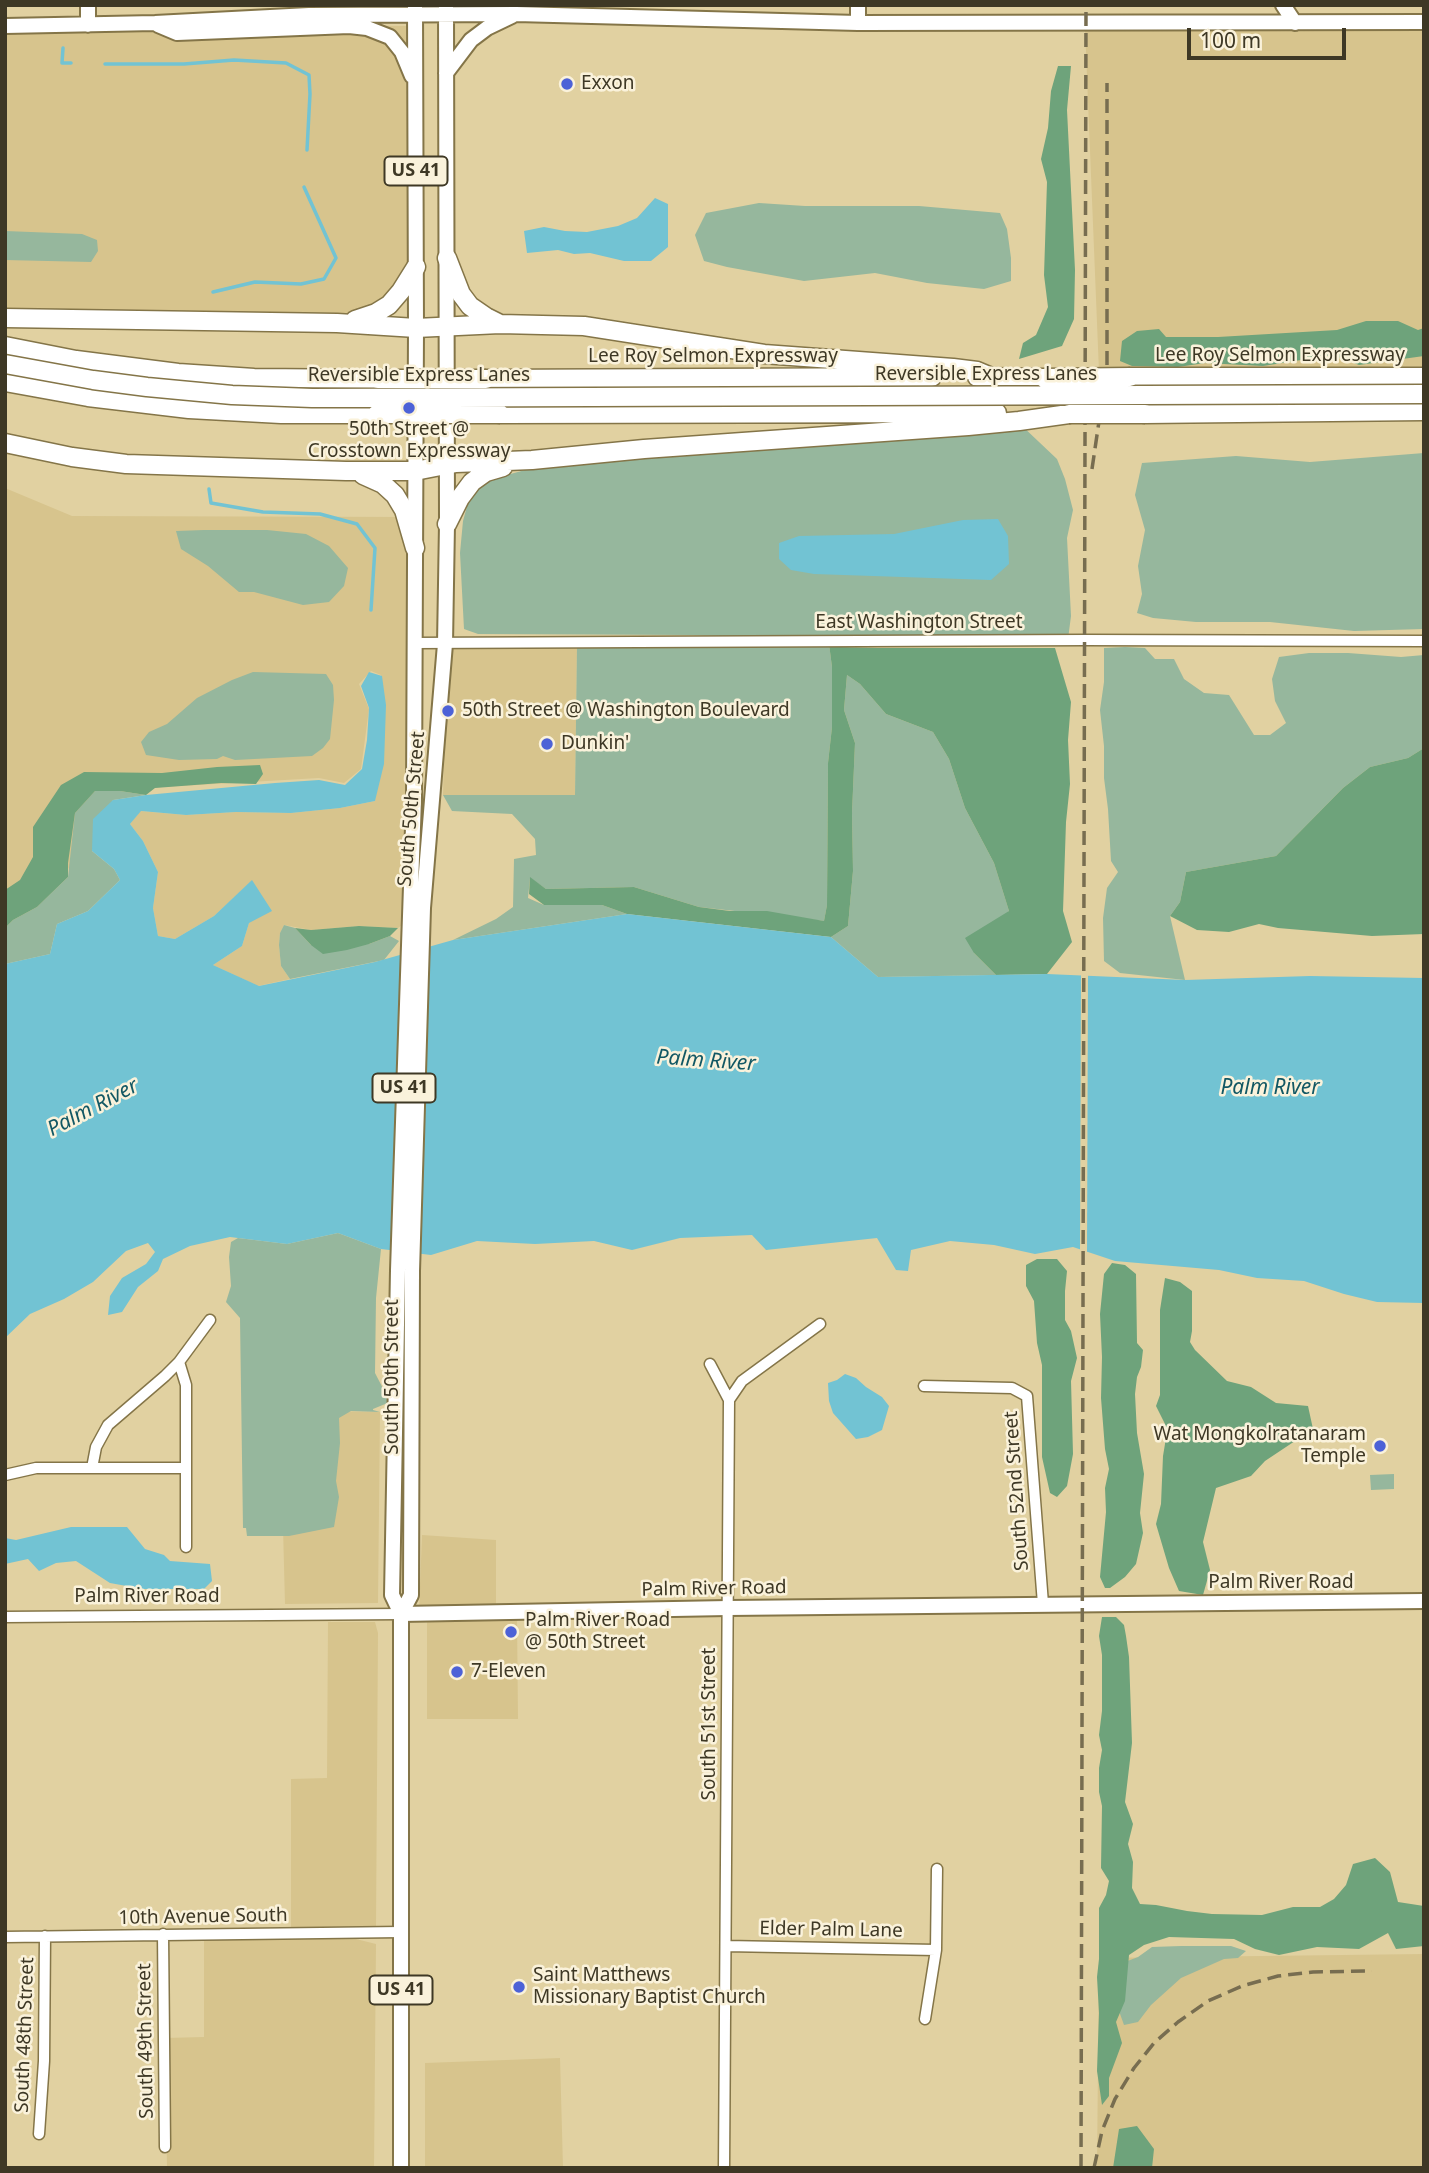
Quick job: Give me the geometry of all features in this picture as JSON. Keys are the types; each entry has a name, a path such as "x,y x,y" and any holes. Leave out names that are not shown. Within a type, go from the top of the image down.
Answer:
{"highway":[{"path":"447,258 461,294 470,306 500,324"},
{"path":"337,323 367,317 383,310 401,291 416,267"},
{"path":"5,318 337,323 416,328 500,324 599,327 764,354 953,368 977,371 989,376"},
{"name":"Lee Roy Selmon Expressway","path":"5,346 76,360 178,373 254,378 1424,376"},
{"name":"Reversible Express Lanes","path":"5,364 147,387 232,395 313,398 1424,394"},
{"path":"5,382 88,397 189,409 281,414 1044,416"},
{"path":"5,443 72,457 126,464 415,471 447,464 532,460 657,448 968,426 1069,414 1424,411"},
{"path":"447,524 465,491 479,476 532,460"},
{"path":"346,471 376,480 390,489 404,510 415,548"}],"main road":[{"path":"88,5 88,25"},
{"path":"858,5 858,23"},
{"path":"1283,5 1295,23"},
{"path":"5,26 153,23 415,10 858,23 1424,22"},
{"name":"South 50th Street","path":"415,10 413,810 417,907"},
{"name":"South 50th Street","path":"401,2168 401,1614 411,1595 405,1270 417,907 445,644 446,10"},
{"path":"446,73 471,40 487,28 516,14"},
{"path":"153,23 177,33 349,26 367,28 390,37 401,52 415,82"},
{"name":"Palm River Road","path":"401,1614 1424,1601"}],"street":[{"name":"East Washington Street","path":"414,643 1424,641"},
{"path":"92,1468 96,1447 108,1425 179,1362 209,1320"},
{"path":"710,1364 729,1400 742,1381 820,1324"},
{"path":"179,1362 186,1385 186,1547"},
{"name":"South 52nd Street","path":"924,1387 1012,1388 1027,1396 1043,1604"},
{"name":"South 51st Street","path":"724,2168 729,1400"},
{"path":"5,1475 36,1468 186,1468"},
{"name":"Palm River Road","path":"5,1617 401,1614"},
{"path":"925,2019 936,1950 937,1869"},
{"name":"10th Avenue South","path":"5,1937 401,1932"},
{"name":"South 49th Street","path":"163,1934 165,2147"},
{"name":"South 48th Street","path":"39,2134 44,2061 45,1936"},
{"name":"Elder Palm Lane","path":"726,1946 936,1950"}],"shaded area":[{"path":"5,25 415,26 420,253 393,297 349,316 5,310"},
{"path":"1085,27 1424,27 1424,374 1099,372"},
{"path":"5,488 72,516 415,517 416,915 398,928 359,926 311,930 284,925 279,945 281,966 290,979 258,986 213,965 242,946 249,923 252,881 214,916 175,939 158,936 153,908 158,872 143,841 130,824 140,811 186,815 291,813 375,801 381,675 371,671 359,684 369,709 361,769 344,783 319,778 111,790 61,882 5,924"},
{"path":"447,643 577,644 575,795 443,795"},
{"path":"331,1411 380,1412 378,1603 285,1604 283,1527"},
{"path":"422,1535 496,1540 496,1611 419,1613"},
{"path":"517,1618 518,1719 427,1719 427,1622"},
{"path":"328,1622 375,1622 378,1633 376,1926 291,1931 291,1779 327,1778"},
{"path":"204,1937 352,1938 376,1944 374,2168 167,2168 165,2038 204,2037"},
{"path":"1424,1954 1424,2168 1097,2168 1099,1958"},
{"path":"560,2058 563,2168 425,2168 425,2063"}],"green space":[{"path":"1058,66 1071,66 1067,110 1075,270 1074,319 1062,346 1019,359 1023,343 1036,335 1048,307 1044,275 1047,182 1041,159 1048,128 1051,91"},
{"path":"759,203 805,206 919,206 1000,213 1007,229 1011,281 984,289 927,283 875,273 804,281 704,261 695,235 706,213"},
{"path":"5,231 82,234 97,240 98,251 91,262 5,260"},
{"path":"1366,321 1398,321 1418,330 1424,328 1424,356 1359,365 1333,355 1263,366 1205,363 1178,367 1132,366 1120,361 1122,341 1137,331 1159,329 1166,337 1218,337 1337,330"},
{"path":"1020,424 1057,459 1073,510 1067,538 1071,616 1068,639 818,639 690,635 478,634 464,629 460,553 463,521 469,499 480,484 492,479 551,463"},
{"path":"1424,453 1424,629 1354,631 1270,622 1196,622 1153,618 1137,613 1142,594 1138,566 1145,530 1135,495 1142,463 1236,456 1310,462"},
{"path":"267,530 306,534 329,546 348,568 344,586 329,602 303,605 254,592 239,592 208,566 181,549 176,531"},
{"path":"577,644 829,644 832,667 832,727 828,763 827,905 824,921 699,907 634,887 546,889 530,878 528,898 544,905 602,905 627,914 453,940 496,919 513,907 514,859 536,855 535,839 512,814 452,811 443,795 575,795"},
{"path":"829,644 878,648 1055,648 1071,702 1068,740 1070,784 1063,911 1072,942 1047,974 996,975 974,953 965,938 1009,911 994,863 965,808 949,759 933,732 886,714 860,684 847,675 844,710 855,743 853,871 848,926 831,937 627,914 602,905 544,905 529,894 530,877 546,889 634,887 699,907 730,911 767,911 824,921 827,905 828,763 832,727 832,667"},
{"path":"1104,648 1145,648 1155,659 1174,659 1184,679 1204,693 1229,695 1254,735 1270,735 1286,723 1275,701 1272,679 1279,657 1309,653 1401,657 1424,655 1424,748 1408,758 1370,767 1343,788 1276,856 1186,872 1180,902 1170,916 1185,980 1120,973 1104,961 1103,918 1107,888 1118,872 1111,861 1104,778 1100,710 1104,682"},
{"path":"253,672 326,674 333,685 334,700 330,739 323,748 312,756 235,760 223,756 217,759 179,760 146,755 141,742 149,732 167,724 197,698"},
{"path":"847,675 860,684 886,714 933,732 949,759 965,808 994,863 1009,911 974,953 996,975 878,977 831,937 848,926 853,871 855,743 844,710"},
{"path":"1424,748 1424,934 1372,936 1259,924 1229,932 1197,930 1170,916 1180,902 1186,872 1276,856 1343,788 1370,767 1408,758"},
{"path":"260,765 263,774 256,784 221,783 155,788 146,795 95,791 75,813 68,877 37,907 13,920 5,928 5,890 20,880 33,857 33,827 61,785 84,772 162,773"},
{"path":"95,791 146,795 113,800 92,851 114,869 120,880 88,911 57,924 50,954 5,964 5,928 13,920 37,907 68,877 75,813"},
{"path":"284,925 295,928 311,945 369,944 390,936 399,941 384,960 290,979 281,966 279,945"},
{"path":"359,926 398,928 390,936 369,944 323,954 295,928 311,930"},
{"path":"338,1233 381,1249 376,1298 375,1373 390,1402 373,1409 380,1412 351,1411 339,1418 340,1443 336,1481 339,1497 334,1527 289,1536 247,1536 246,1528 243,1528 240,1318 226,1302 231,1286 231,1242 238,1238 287,1244"},
{"path":"1037,1259 1057,1259 1067,1271 1065,1320 1071,1331 1077,1358 1071,1381 1073,1454 1067,1486 1057,1497 1050,1493 1042,1457 1042,1365 1037,1343 1034,1301 1026,1286 1026,1265"},
{"path":"1112,1263 1125,1265 1136,1274 1137,1343 1143,1350 1135,1394 1137,1433 1144,1474 1140,1513 1143,1533 1136,1564 1125,1577 1110,1588 1105,1588 1100,1577 1106,1512 1105,1488 1109,1469 1101,1398 1100,1314 1104,1274"},
{"path":"1165,1278 1180,1282 1192,1291 1190,1342 1195,1350 1227,1381 1251,1387 1276,1403 1308,1406 1313,1429 1265,1461 1251,1476 1216,1488 1203,1542 1210,1570 1203,1595 1179,1591 1156,1524 1161,1504 1165,1444 1165,1424 1156,1406 1160,1395 1160,1310"},
{"path":"1394,1474 1394,1489 1371,1490 1370,1475"},
{"path":"1102,1617 1116,1617 1124,1625 1129,1657 1132,1743 1125,1802 1133,1824 1128,1844 1133,1862 1132,1888 1140,1904 1212,1914 1262,1915 1293,1907 1320,1907 1334,1899 1346,1885 1353,1864 1375,1858 1390,1872 1398,1902 1424,1906 1424,1946 1396,1949 1388,1933 1359,1949 1317,1947 1279,1955 1255,1949 1234,1939 1169,1937 1144,1945 1129,1955 1125,2001 1116,2022 1122,2043 1109,2078 1109,2096 1102,2105 1097,2071 1099,1908 1109,1881 1101,1868 1102,1806 1099,1768 1102,1750 1099,1735 1102,1655 1099,1636"},
{"path":"1231,1946 1246,1951 1238,1958 1224,1959 1181,1978 1151,2005 1138,2022 1124,2025 1119,2011 1125,1962 1152,1947"},
{"path":"1137,2126 1154,2149 1152,2168 1113,2168 1119,2129"}],"water":[{"path":"655,198 668,204 668,247 651,261 624,261 590,253 574,254 558,250 527,253 524,231 544,227 587,232 618,226 637,218"},
{"path":"998,519 1008,536 1009,564 991,580 814,574 791,570 779,559 779,543 799,536 894,534 963,520"},
{"name":"Palm River","path":"369,672 382,676 386,705 384,764 375,801 291,813 186,815 141,811 130,824 143,841 158,872 153,908 158,936 175,939 214,916 252,880 272,911 249,923 242,946 213,965 259,986 375,962 453,940 627,914 831,937 878,977 1047,974 1185,980 1310,976 1424,978 1424,1303 1377,1302 1304,1281 1115,1261 1073,1247 1035,1254 994,1245 950,1241 911,1250 908,1271 896,1270 877,1238 766,1250 752,1235 680,1238 632,1250 594,1241 535,1244 477,1241 431,1255 381,1249 338,1233 287,1244 230,1237 190,1246 163,1259 158,1271 138,1287 122,1312 108,1315 110,1296 122,1278 146,1264 155,1252 148,1243 126,1251 93,1282 30,1314 5,1338 5,964 50,954 57,924 88,911 120,880 114,869 92,851 93,819 113,800 319,780 345,785 362,769 369,708 361,686"},
{"path":"845,1374 856,1378 882,1397 889,1406 882,1430 856,1439 833,1413 828,1383"},
{"path":"71,1527 127,1527 145,1549 164,1555 170,1561 210,1564 212,1581 204,1589 143,1589 110,1583 76,1561 56,1563 39,1571 28,1559 5,1564 5,1538 16,1540"}],"pier":[{"path":"1081,972 1088,972 1087,1256 1080,1253"}],"waterway":[{"path":"63,48 62,63 71,63"},
{"path":"105,64 184,64 234,60 286,63 309,75 307,150"},
{"path":"213,292 255,282 301,284 324,279 336,258 304,187"},
{"path":"209,489 211,503 263,512 320,514 357,524 375,548 371,610"}],"railway":[{"path":"1081,2168 1086,5"},
{"path":"1092,469 1107,367 1107,83"},
{"path":"1094,2168 1102,2131 1115,2099 1134,2068 1154,2043 1178,2022 1208,2001 1242,1986 1278,1976 1313,1972 1372,1971"}],"place":[{"name":"Exxon","path":"567,84"},
{"name":"50th Street @ Crosstown Expressway","path":"409,408"},
{"name":"50th Street @ Washington Boulevard","path":"448,711"},
{"name":"Dunkin'","path":"547,744"},
{"name":"Wat Mongkolratanaram Temple","path":"1380,1446"},
{"name":"Palm River Road @ 50th Street","path":"511,1632"},
{"name":"7-Eleven","path":"457,1672"},
{"name":"Saint Matthews Missionary Baptist Church","path":"519,1987"}]}
